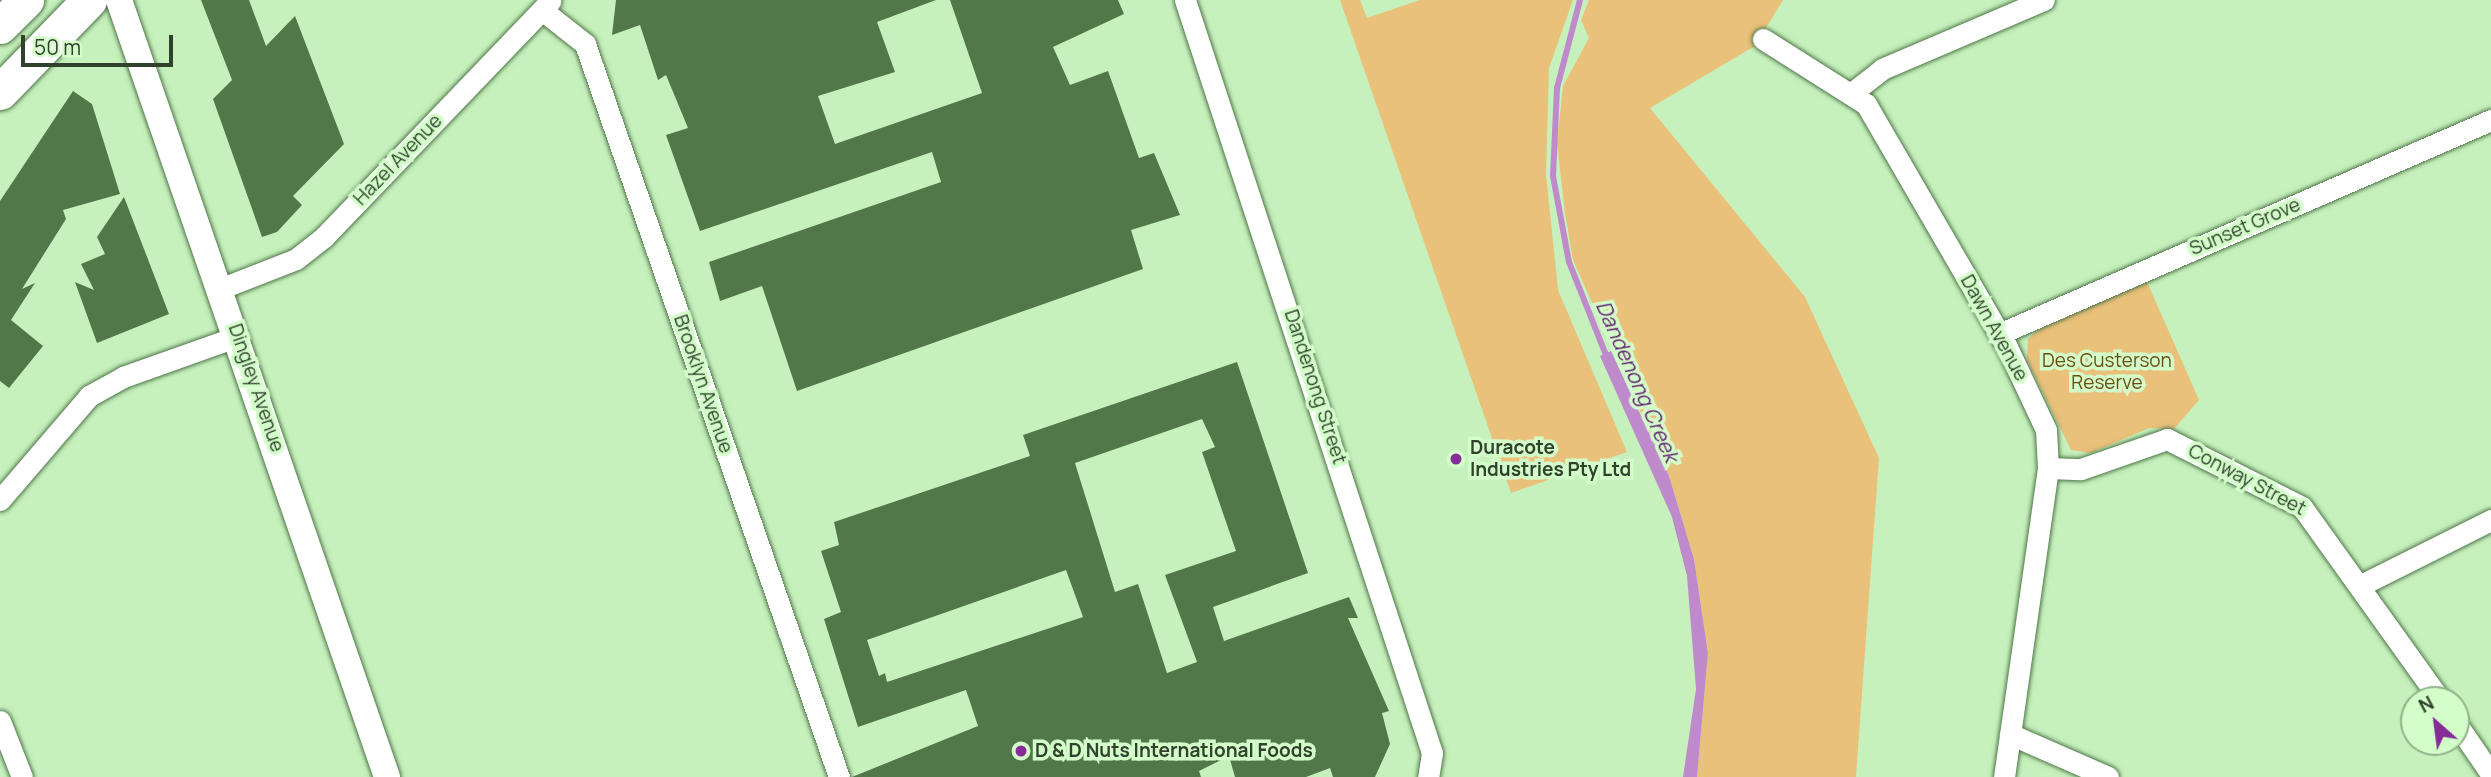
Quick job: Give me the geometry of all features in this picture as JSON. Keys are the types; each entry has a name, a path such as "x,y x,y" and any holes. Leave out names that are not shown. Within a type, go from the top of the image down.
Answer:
{"main road":[{"path":"0,26 26,0"},
{"path":"0,92 89,0"}],"street":[{"name":"Dingley Avenue","path":"119,0 222,288 387,777"},
{"name":"Dandenong Street","path":"1185,0 1432,753 1428,777"},
{"path":"1763,39 1816,78 1853,92 1882,69 2044,0"},
{"name":"Hazel Avenue","path":"222,288 296,259 324,237 547,5"},
{"name":"Brooklyn Avenue","path":"547,5 585,44 839,777"},
{"name":"Dawn Avenue","path":"1853,92 1999,334 2046,430 2048,468 2004,777"},
{"name":"Sunset Grove","path":"1999,334 2491,120"},
{"path":"0,500 89,396 123,377 238,336"},
{"name":"Conway Street","path":"2048,468 2081,469 2167,439 2309,511 2430,686"},
{"path":"2361,585 2491,520"},
{"path":"0,721 22,777"},
{"path":"2010,734 2108,777"},
{"path":"2470,743 2491,774"}],"green space":[{"path":"1340,0 1360,0 1367,18 1420,0 1573,0 1549,68 1546,174 1558,290 1627,452 1511,493"},
{"path":"1589,0 1783,0 1755,46 1650,108 1805,297 1879,458 1856,777 1697,777 1708,653 1694,559 1669,476 1573,260 1565,213 1557,143 1563,86 1589,38 1581,20"},
{"name":"Des Custerson Reserve","path":"2147,282 2199,400 2174,429 2149,428 2091,453 2071,450 2027,360 2028,339 2044,325"}],"shaded area":[{"path":"1611,351 1669,476 1694,559 1708,653 1697,777 1683,777 1696,689 1687,576 1672,517 1600,356"}],"building":[{"path":"201,0 249,0 266,46 295,16 344,144 293,196 302,205 277,232 262,237 213,99 232,80"},
{"path":"616,0 936,0 877,22 895,72 818,96 835,144 982,93 950,0 1118,0 1124,14 1053,47 1070,85 1108,71 1139,158 1154,153 1180,215 1131,230 1143,269 797,391 762,286 720,301 709,262 941,182 932,152 700,231 666,135 688,128 666,75 658,80 640,25 612,35"},
{"path":"73,91 92,104 120,194 63,210 66,219 22,289 35,283 11,320 43,346 9,388 0,381 0,201"},
{"path":"124,197 169,314 97,343 75,282 94,290 81,264 105,254 97,237"},
{"path":"1237,362 1308,573 1213,607 1224,641 1349,597 1358,618 1348,618 1389,711 1382,713 1390,744 1375,777 1333,777 1330,768 1306,777 1235,777 1229,756 1199,771 1201,777 852,777 978,726 966,690 858,727 824,619 841,612 821,551 839,545 834,522 1030,456 1023,435","holes":["1202,419 1215,447 1202,452 1236,551 1165,575 1197,662 1167,673 1138,584 1115,592 1075,463","1066,570 1083,617 887,682 885,673 879,676 867,640"]}],"waterway":[{"name":"Dandenong Creek","path":"1580,0 1557,88 1553,176 1569,262 1608,360"}],"place":[{"name":"Duracote Industries Pty Ltd","path":"1456,459"},
{"name":"D & D Nuts International Foods","path":"1021,751"}]}
